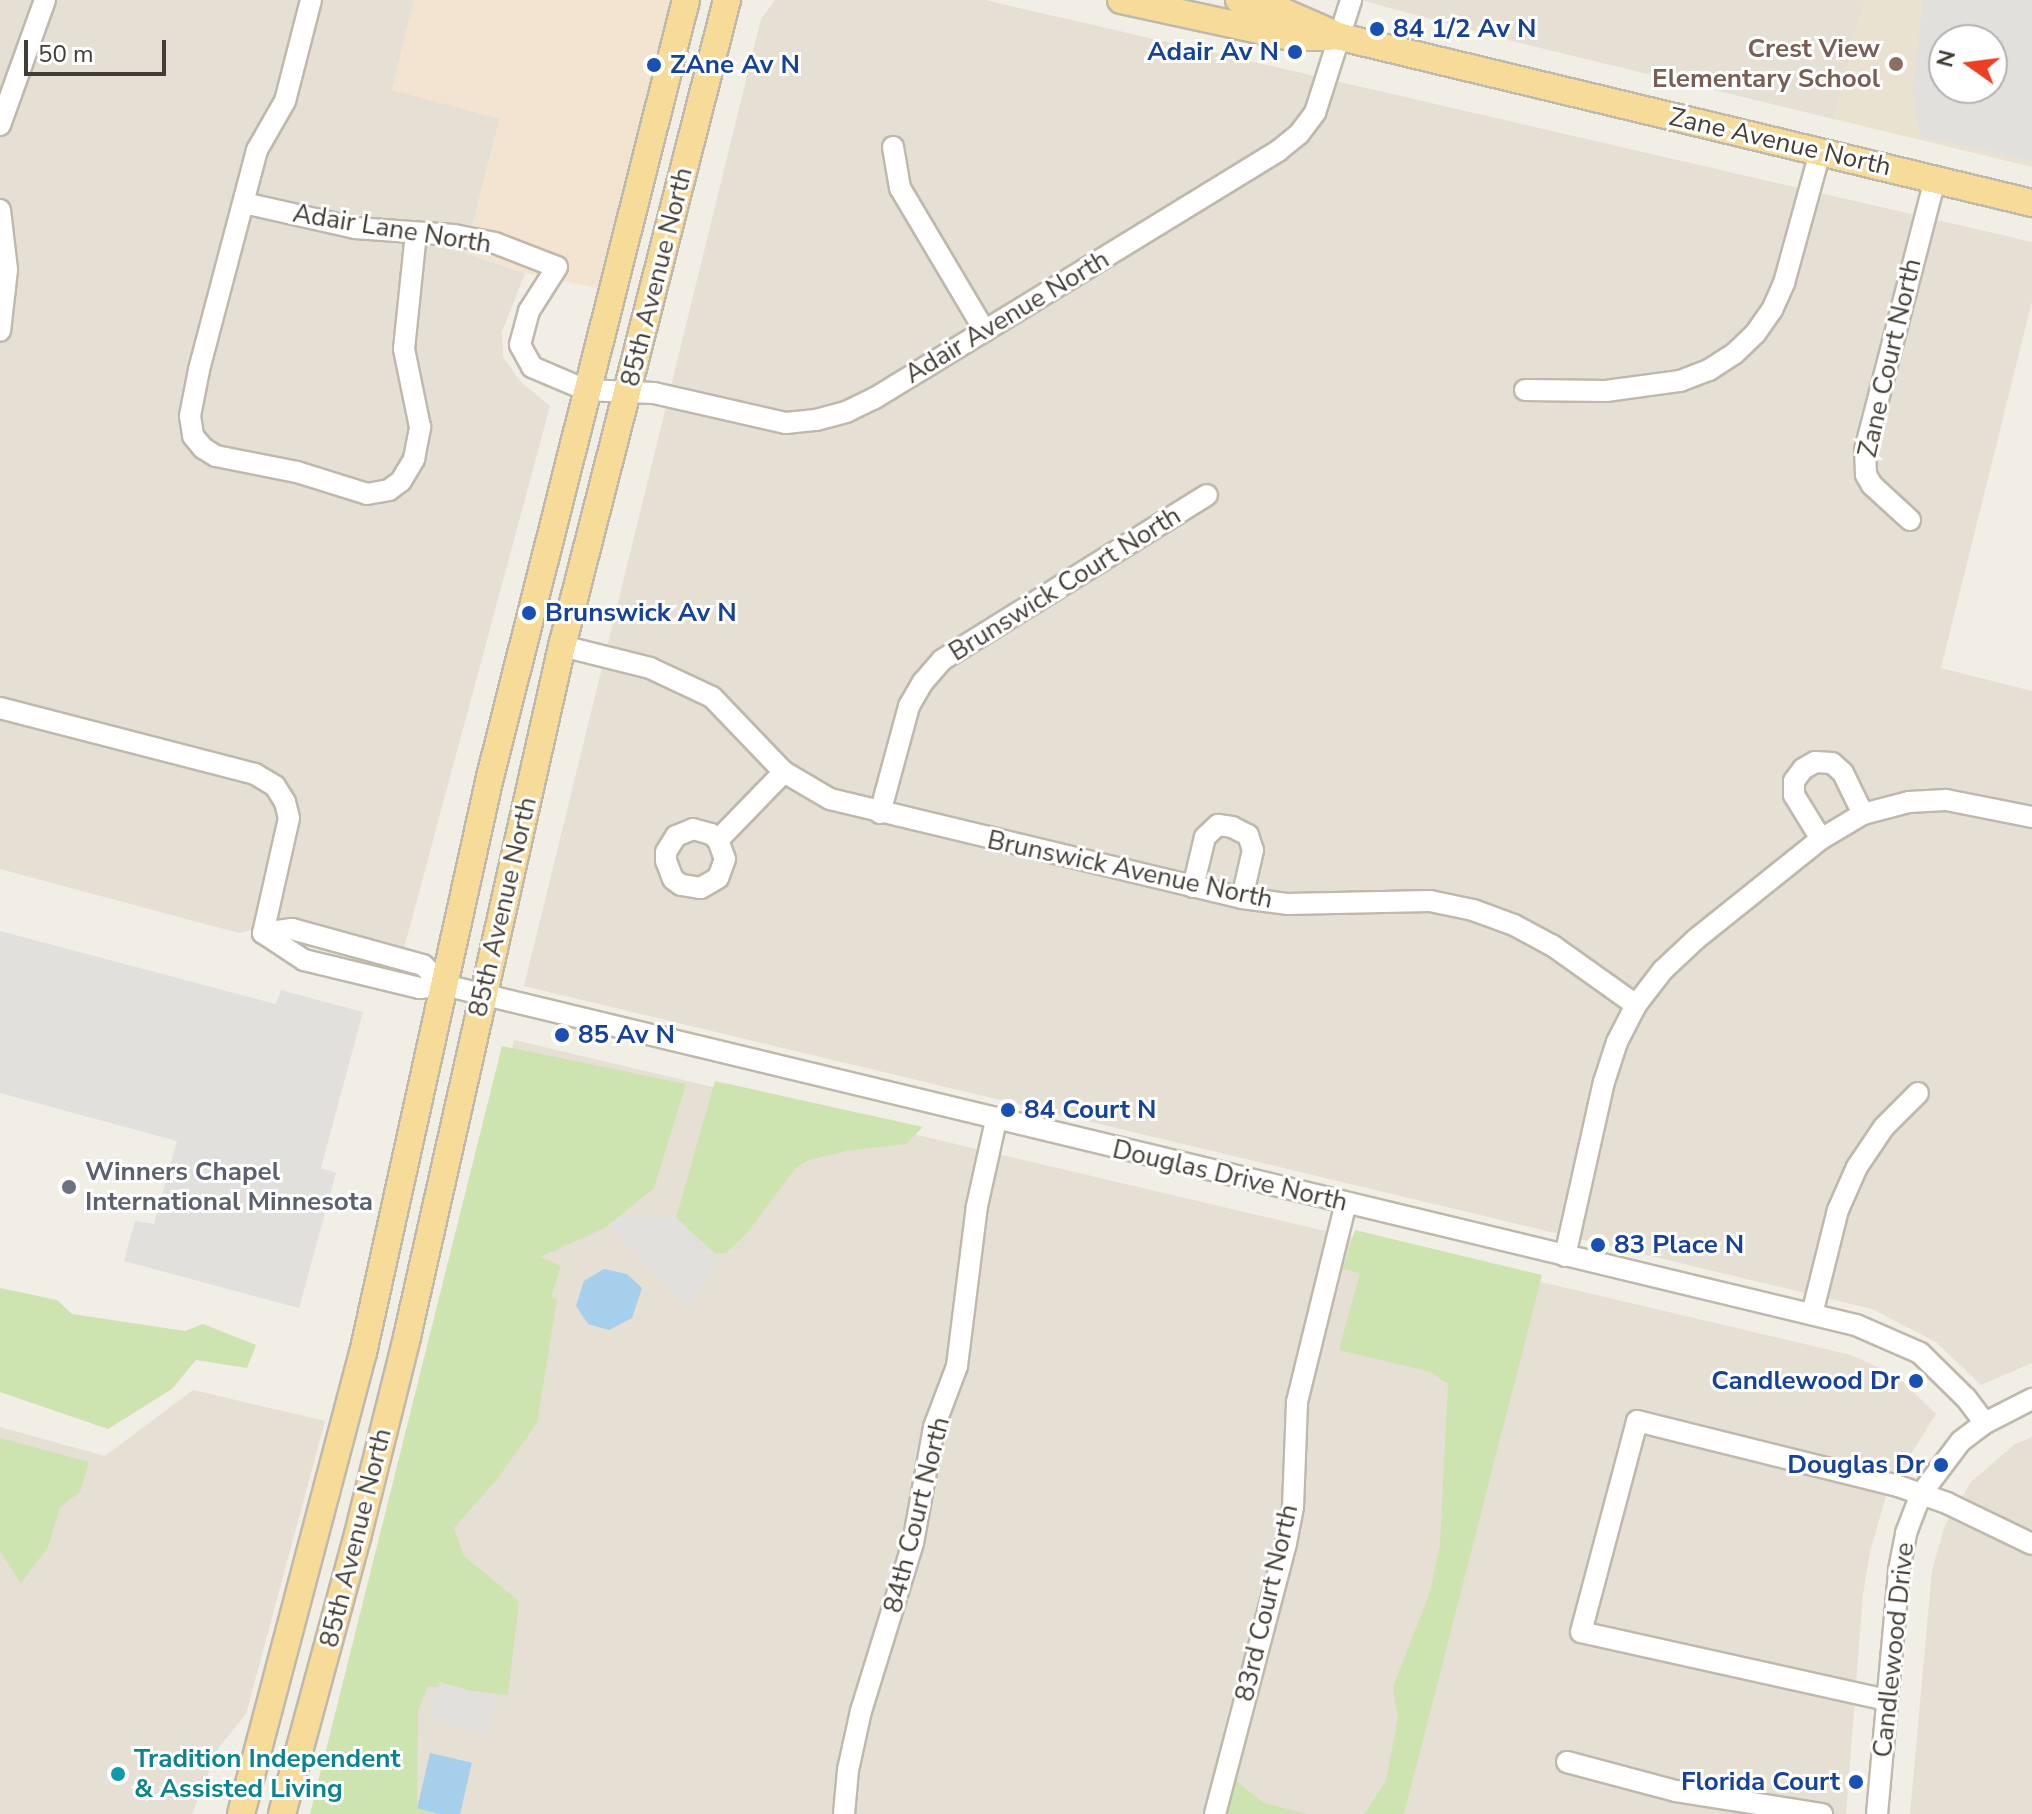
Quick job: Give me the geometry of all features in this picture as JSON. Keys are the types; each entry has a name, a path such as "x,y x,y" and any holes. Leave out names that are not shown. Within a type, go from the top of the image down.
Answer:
{"main road":[{"name":"85th Avenue North","path":"282,1814 358,1534 422,1273 562,646 727,0"},
{"path":"674,209 699,170 744,0"},
{"name":"Zane Avenue North","path":"1121,0 1290,37 1341,37"},
{"name":"Zane Avenue North","path":"1239,0 1281,11 1341,37 2032,203"},
{"name":"85th Avenue North","path":"241,1814 320,1525 406,1168 503,725 684,4"},
{"path":"320,1525 358,1534"}],"street":[{"path":"0,125 45,0"},
{"path":"311,0 285,101 257,150 193,396 190,416 193,436 203,448 216,456 297,472 367,494 389,490 401,481 417,447 420,414 404,349 416,233"},
{"name":"Adair Avenue North","path":"586,390 654,393 786,423 816,420 846,412 875,398 1278,151 1299,134 1315,113 1351,0"},
{"path":"893,147 900,188 985,331"},
{"path":"1525,390 1606,391 1680,381 1709,370 1734,354 1764,322 1784,283 1820,152"},
{"name":"Zane Court North","path":"1910,520 1872,485 1866,475 1865,450 1935,180"},
{"name":"Adair Lane North","path":"244,203 313,221 495,243 557,267 529,311 520,345 532,367 586,390"},
{"path":"0,210 7,270 0,331"},
{"name":"Brunswick Court North","path":"880,813 909,706 923,682 942,660 1207,495"},
{"name":"Brunswick Avenue North","path":"562,646 650,668 712,697 784,772 830,799 1242,898 1287,904 1430,901 1473,910 1514,925 1553,946 1636,1005"},
{"name":"Douglas Drive North","path":"0,708 255,774 275,786 285,802 289,818 263,933 304,960 420,988 444,985 1856,1325 1920,1353 1966,1398 1985,1423"},
{"path":"1821,839 1794,795 1794,781 1815,762 1832,763 1843,773 1863,814"},
{"path":"718,840 784,772"},
{"path":"1565,1256 1604,1082 1617,1042 1636,1005 1663,970 1696,939 1821,839 1863,814 1909,802 1946,800 2032,817"},
{"path":"1193,887 1205,837 1218,825 1232,827 1248,835 1253,850 1242,898"},
{"path":"1812,1314 1838,1210 1857,1167 1884,1127 1918,1093"},
{"name":"84th Court North","path":"844,1814 848,1770 861,1711 913,1543 934,1427 957,1366 977,1206 996,1120"},
{"name":"83rd Court North","path":"1215,1814 1286,1543 1293,1507 1297,1402 1346,1203"},
{"name":"Candlewood Drive","path":"1877,1814 1899,1570 1906,1533 1921,1494 1961,1441 1985,1423 2032,1399"},
{"path":"1887,1700 1581,1632 1637,1421 1921,1494 2032,1544"},
{"path":"1567,1762 1676,1791 1822,1814"}],"shaded area":[{"path":"0,0 414,0 392,90 500,118 465,253 525,273 502,332 503,357 521,382 550,406 404,948 289,921 239,933 0,869"},
{"path":"414,0 674,0 602,289 525,273 465,253 500,119 392,90"},
{"path":"775,0 985,0 2032,242 2032,301 1941,668 2032,691 2032,1363 1981,1385 1936,1342 1872,1309 524,986 761,19"},
{"path":"1361,0 1865,0 1834,119 1512,41"},
{"name":"Crest View Elementary School","path":"1865,0 2032,0 2032,167 1834,119"},
{"path":"1923,0 2032,0 2032,161 1920,136 1912,93"},
{"path":"0,931 276,1004 281,990 363,1012 321,1168 336,1173 299,1308 124,1261 135,1221 154,1224 177,1141 0,1093"},
{"path":"514,1040 1851,1355 1897,1376 1936,1414 1887,1492 1870,1552 1863,1594 1846,1814 313,1814 392,1539"},
{"path":"620,1216 676,1218 720,1258 688,1308 609,1225"},
{"path":"193,1390 325,1421 246,1714 219,1747 192,1814 0,1814 0,1427 105,1456"},
{"path":"2032,1437 2032,1814 1910,1814 1932,1570 1945,1525 1971,1482 2015,1444"},
{"path":"440,1682 497,1698 486,1735 430,1719"}],"green space":[{"path":"502,1046 686,1084 654,1188 605,1228 540,1257 561,1266 551,1297 557,1299 537,1423 498,1478 454,1528 464,1556 519,1601 508,1695 428,1686 418,1711 417,1809 444,1814 310,1814"},
{"path":"715,1081 923,1127 906,1144 851,1150 808,1160 795,1169 747,1233 726,1253 714,1254 676,1218"},
{"path":"1355,1230 1542,1275 1404,1814 1364,1814 1386,1781 1398,1718 1393,1687 1430,1592 1440,1545 1448,1384 1431,1372 1339,1350 1360,1273 1343,1269"},
{"path":"0,1288 57,1300 72,1314 185,1331 203,1324 256,1345 247,1368 196,1360 172,1389 108,1429 0,1392"},
{"path":"0,1438 89,1462 80,1492 60,1507 48,1547 21,1583 0,1551"},
{"path":"1236,1781 1264,1803 1307,1814 1227,1814"}],"water":[{"path":"604,1269 627,1274 642,1288 632,1318 609,1330 588,1324 576,1306 584,1281"},
{"path":"430,1753 472,1763 460,1814 441,1814 417,1809"}],"place":[{"name":"84 1/2 Av N","path":"1377,29"},
{"name":"Adair Av N","path":"1295,52"},
{"name":"Crest View Elementary School","path":"1896,64"},
{"name":"ZAne Av N","path":"654,65"},
{"name":"Brunswick Av N","path":"529,613"},
{"name":"85 Av N","path":"562,1035"},
{"name":"84 Court N","path":"1008,1110"},
{"name":"Winners Chapel International Minnesota","path":"69,1187"},
{"name":"83 Place N","path":"1598,1245"},
{"name":"Candlewood Dr","path":"1916,1381"},
{"name":"Douglas Dr","path":"1941,1465"},
{"name":"Tradition Independent & Assisted Living","path":"118,1774"},
{"name":"Florida Court","path":"1856,1782"}]}
